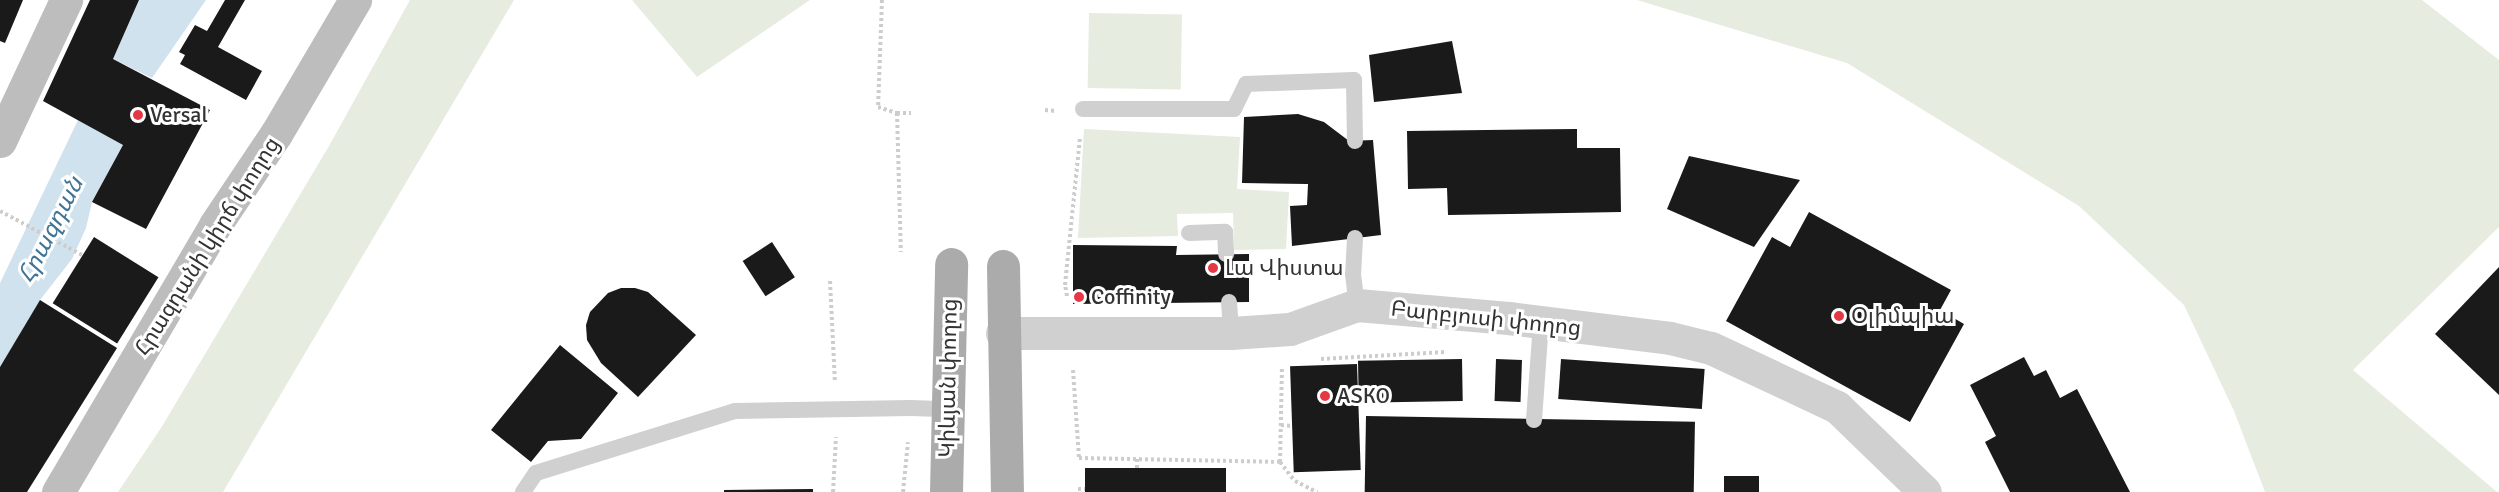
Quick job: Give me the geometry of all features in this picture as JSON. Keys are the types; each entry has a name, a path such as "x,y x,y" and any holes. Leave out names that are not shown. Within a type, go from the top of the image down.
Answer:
{"main road":[{"name":"Կիևյան փողոց","path":"946,492 951,264"},
{"path":"1003,266 1002,333 1007,492"}],"street":[{"path":"0,141 66,0"},
{"name":"Հրազդանի կիրճ փողոց","path":"58,492 209,236 276,134 355,0"},
{"name":"Բարբյուսի փողոց","path":"1002,333 1070,332 1230,318 1290,329 1357,305 1541,322 1670,338 1711,348 1837,407 1925,492"}],"lane":[{"path":"1083,109 1234,109 1246,84 1354,80 1355,141"},
{"path":"1189,233 1225,232 1226,254"},
{"path":"1356,238 1353,274 1357,305"},
{"path":"1534,420 1541,322"},
{"path":"523,492 536,473 735,411 911,408 948,410"}],"path":[{"path":"882,0 878,107 897,113 911,113"},
{"path":"1083,109 1065,285 1079,458 1280,462"},
{"path":"897,113 901,252"},
{"path":"0,211 29,224 82,255"},
{"path":"1348,357 1455,351"},
{"path":"1289,360 1283,361 1280,462 1295,482 1317,492"},
{"path":"1281,425 1292,426"},
{"path":"1137,459 1137,468"},
{"path":"1078,489 1085,489"}],"shaded area":[{"path":"410,0 514,0 223,492 118,492 161,428 329,146"},
{"path":"632,0 810,0 697,77"},
{"path":"1637,0 2422,0 2499,60 2499,227 2353,370 2497,492 2265,492 2234,411 2184,305 2079,206 1847,63"},
{"path":"1089,13 1182,15 1181,90 1088,88"},
{"path":"1084,129 1240,137 1237,189 1289,192 1286,249 1234,250 1233,213 1177,214 1178,236 1078,238"}],"water":[{"path":"139,0 206,0 152,78 113,59"},
{"name":"Հրազդան","path":"78,120 123,145 92,202 86,228 72,259 40,300 0,367 0,283"}],"building":[{"path":"0,0 23,0 5,43 0,41"},
{"name":"Versal","path":"90,0 139,0 113,59 210,110 146,229 92,202 123,145 43,101"},
{"path":"225,0 245,0 218,47 262,71 246,100 180,64 185,55 179,52 195,25 207,31"},
{"path":"1452,41 1462,93 1374,102 1369,55"},
{"path":"1298,114 1324,122 1349,141 1373,140 1381,235 1292,246 1290,206 1307,205 1308,184 1242,183 1244,117"},
{"path":"1577,129 1577,148 1620,148 1621,212 1448,215 1447,188 1408,189 1407,131"},
{"path":"1689,156 1800,180 1754,247 1667,209"},
{"name":"Օլիմպիա","path":"1809,212 1951,290 1940,310 1964,324 1910,422 1726,321 1772,237 1790,247"},
{"path":"94,237 158,277 117,343 53,303"},
{"path":"772,242 795,277 766,296 743,261"},
{"path":"1073,245 1177,246 1176,255 1249,254 1249,302 1073,304"},
{"path":"2499,267 2499,395 2435,334"},
{"path":"621,288 635,288 648,292 696,335 638,397 601,363 587,340 586,325 590,312 608,293"},
{"path":"40,300 117,348 27,492 0,492 0,367"},
{"path":"560,345 618,393 581,439 548,441 531,462 491,430"},
{"path":"2024,357 2034,376 2046,370 2060,398 2077,389 2130,492 2010,492 1985,442 1996,436 1970,385"},
{"path":"1462,359 1463,401 1359,403 1358,361"},
{"path":"1496,359 1522,360 1521,402 1495,401"},
{"path":"1561,359 1705,369 1702,409 1558,399"},
{"name":"ASKO","path":"1357,364 1361,470 1294,472 1290,366"},
{"path":"1366,416 1695,422 1694,492 1365,492"},
{"path":"1085,468 1226,468 1226,492 1085,492"},
{"path":"1724,476 1759,476 1759,492 1724,492"},
{"path":"813,489 813,492 724,492 724,490"}],"place":[{"name":"Versal","path":"138,115"},
{"name":"Լա Վիստա","path":"1213,268"},
{"name":"Coffinity","path":"1079,297"},
{"name":"Օլիմպիա","path":"1839,316"},
{"name":"ASKO","path":"1325,396"}]}
